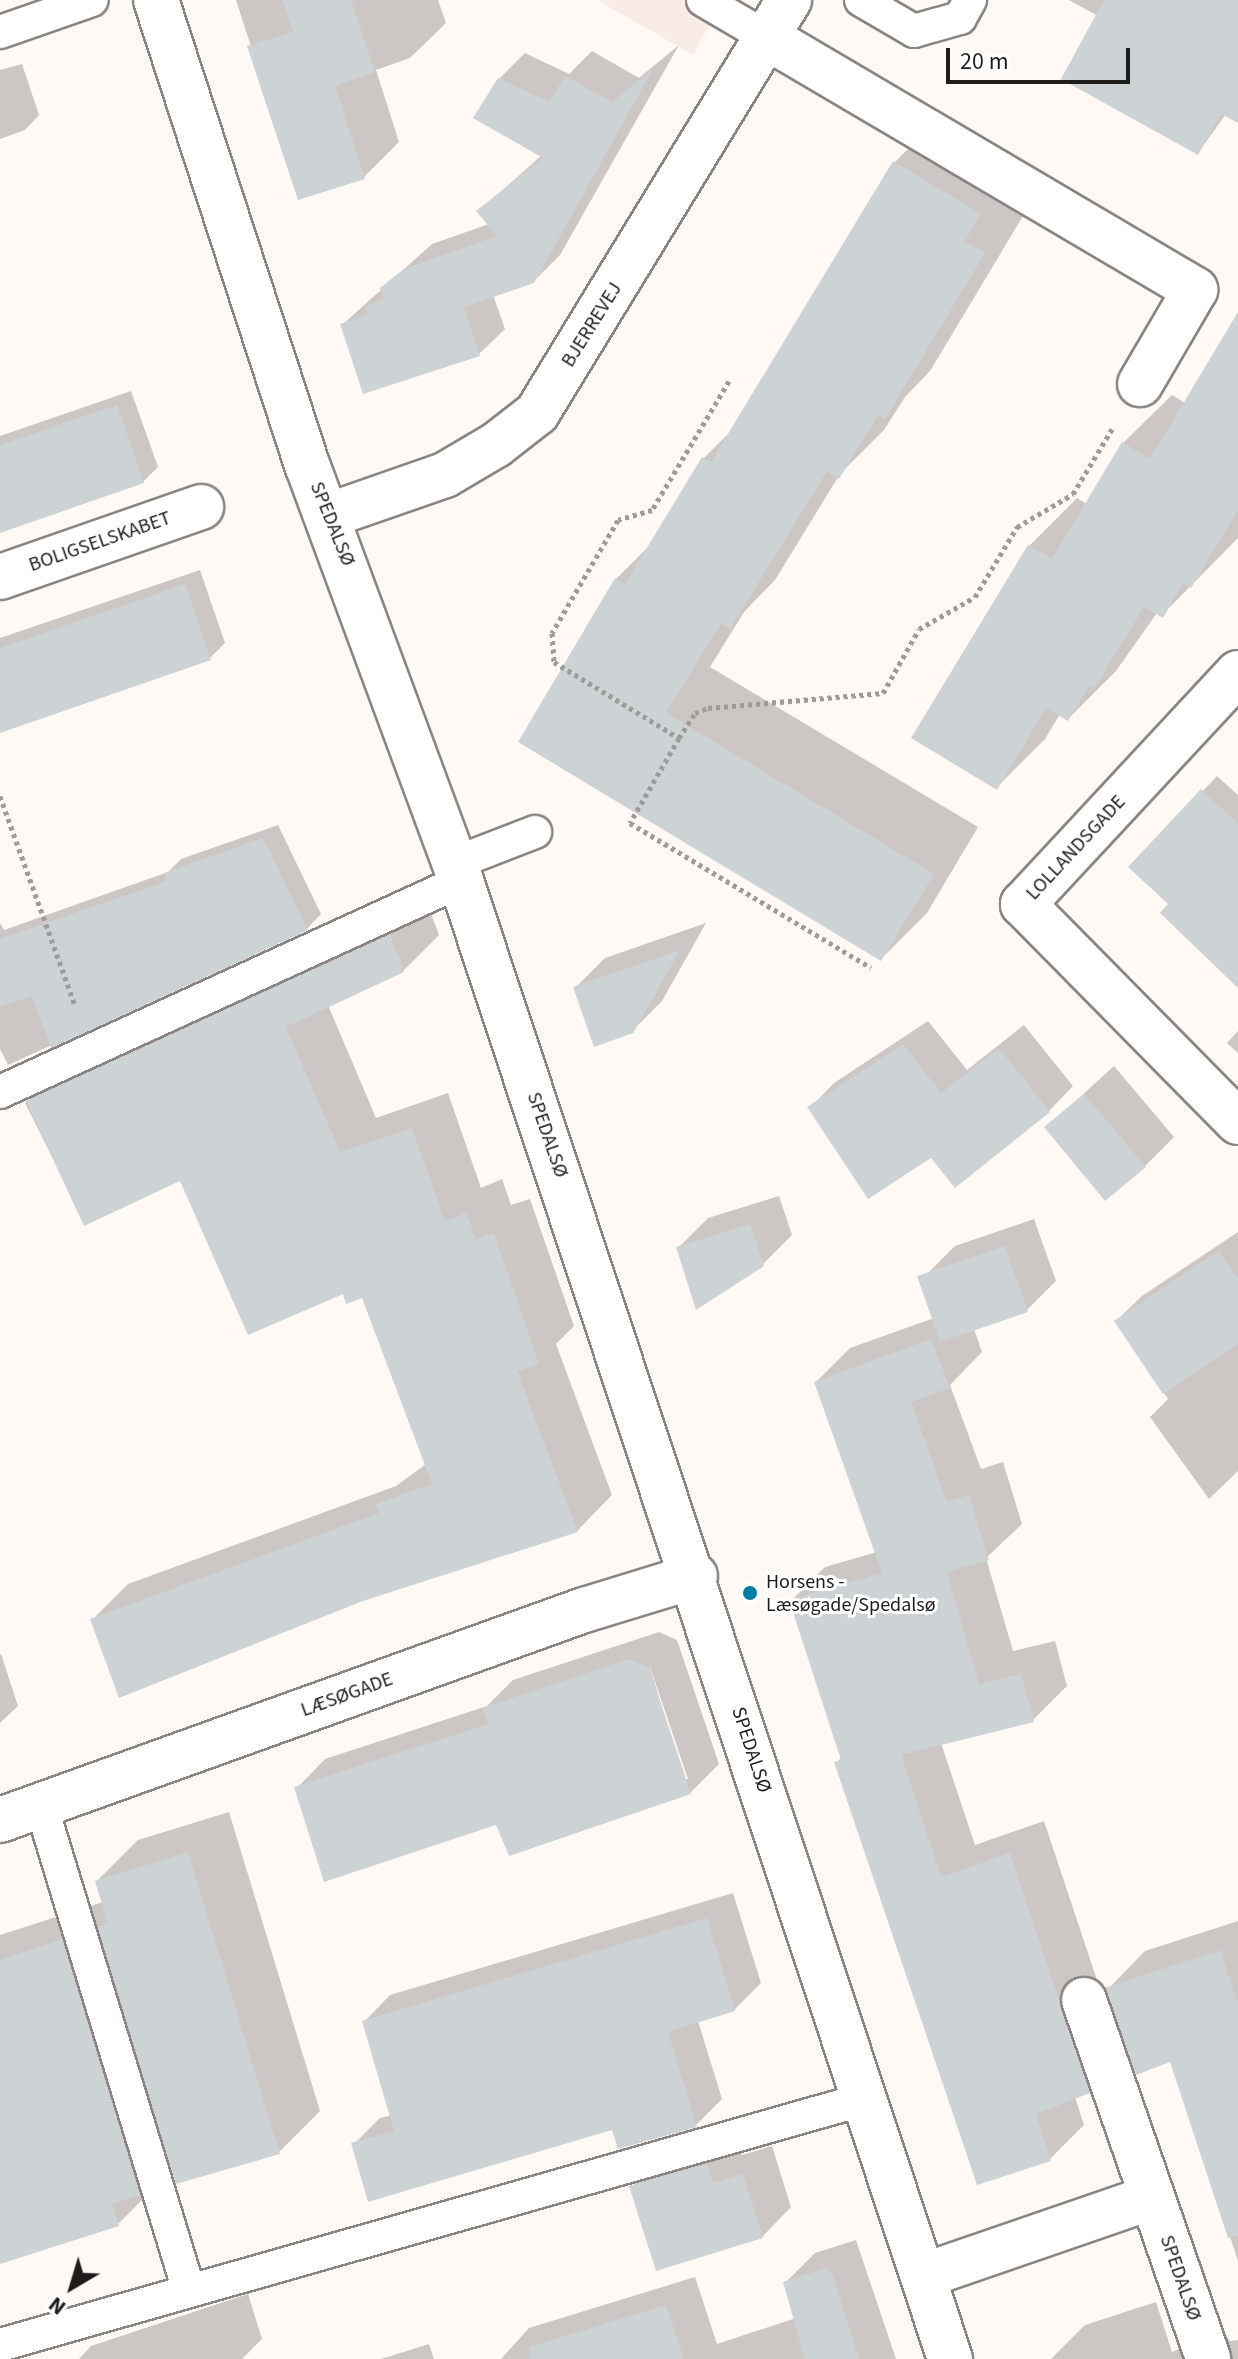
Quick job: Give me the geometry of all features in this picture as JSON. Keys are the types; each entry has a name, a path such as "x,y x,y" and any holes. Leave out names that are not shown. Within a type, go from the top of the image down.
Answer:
{"street":[{"name":"SPEDALSØ","path":"156,0 308,467 330,515 458,872 695,1576 950,2359"},
{"name":"BJERREVEJ","path":"330,515 445,475 496,445 537,413 789,0"},
{"path":"768,38 1195,290 1140,384"},
{"name":"BOLIGSELSKABET","path":"0,577 201,507"},
{"name":"LOLLANDSGADE","path":"1238,673 1023,904 1238,1122"},
{"name":"LÆSØGADE","path":"0,1820 584,1610 695,1576"},
{"name":"SPEDALSØ","path":"1084,2000 1208,2359"},
{"path":"923,2276 1152,2197"}],"lane":[{"path":"0,32 92,0"},
{"path":"703,0 768,38"},
{"path":"861,0 914,31 960,18 970,0"},
{"path":"0,1092 535,832"},
{"path":"41,1805 189,2291"},
{"path":"0,2345 865,2099"}],"path":[{"path":"679,738 554,662 552,633 618,520 652,510 729,381"},
{"path":"871,968 630,823 695,713 708,708 883,693 919,629 975,597 1017,527 1073,494 1140,384"},
{"path":"0,796 90,1049"}],"shaded area":[{"path":"597,0 724,0 693,55"}],"building":[{"path":"282,0 351,0 375,72 335,86 365,179 298,200 247,46 293,32"},
{"path":"1104,0 1238,0 1238,123 1221,114 1198,155 1061,79"},
{"path":"653,69 534,283 464,307 480,356 363,394 340,324 368,314 365,306 384,299 380,288 404,269 497,236 476,211 543,158 473,118 498,78 549,102 565,76 612,102"},
{"path":"893,161 981,214 965,241 985,253 885,419 878,415 839,479 827,471 730,629 721,623 666,713 934,874 881,961 518,742 615,578 625,584 702,457 711,462"},
{"path":"1238,312 1238,510 1191,588 1183,583 1163,618 1144,607 1094,689 1089,686 1068,721 1046,708 997,790 911,738 1028,545 1052,559 1122,442 1150,459"},
{"path":"117,405 144,483 0,533 0,445"},
{"path":"185,584 211,660 0,733 0,648"},
{"path":"1201,789 1238,824 1238,988 1160,913 1168,904 1128,867"},
{"path":"263,838 308,930 51,1048 32,996 0,1007 0,939 167,881 164,873"},
{"path":"390,934 404,972 286,1027 340,1152 412,1128 445,1222 466,1213 476,1239 494,1233 539,1364 517,1371 578,1532 363,1601 119,1698 90,1619 379,1513 375,1504 432,1484 362,1298 346,1304 343,1294 248,1335 180,1181 84,1226 26,1101"},
{"path":"680,950 633,1033 594,1047 573,987"},
{"path":"903,1044 941,1093 999,1048 1050,1112 955,1188 931,1158 868,1199 807,1107"},
{"path":"1084,1094 1146,1167 1105,1201 1044,1127"},
{"path":"750,1224 764,1266 696,1310 676,1247"},
{"path":"1005,1246 1028,1312 940,1342 917,1276"},
{"path":"1219,1251 1238,1279 1238,1344 1163,1394 1114,1321"},
{"path":"931,1339 950,1388 911,1402 947,1502 969,1495 989,1560 947,1572 979,1684 1021,1674 1034,1722 901,1755 941,1877 1010,1853 1090,2093 1036,2114 1051,2161 977,2185 834,1762 841,1760 789,1600 882,1573 814,1382"},
{"path":"629,1659 649,1668 691,1794 509,1856 496,1825 324,1882 294,1787 488,1724 482,1708"},
{"path":"188,1852 280,2154 176,2184 98,1927 108,1924 95,1881"},
{"path":"707,1918 735,2011 668,2032 697,2127 618,2149 612,2130 368,2202 351,2143 394,2131 362,2021"},
{"path":"62,1939 140,2195 112,2204 119,2226 0,2264 0,1960"},
{"path":"1220,1950 1238,2004 1238,2236 1228,2238 1170,2062 1136,2075 1105,1988"},
{"path":"707,2164 713,2183 743,2174 763,2238 656,2271 629,2186"},
{"path":"826,2268 833,2276 859,2359 805,2359 783,2282"},
{"path":"666,2305 684,2359 530,2359 529,2347"}],"place":[{"name":"Horsens - Læsøgade/Spedalsø","path":"750,1593"}]}
